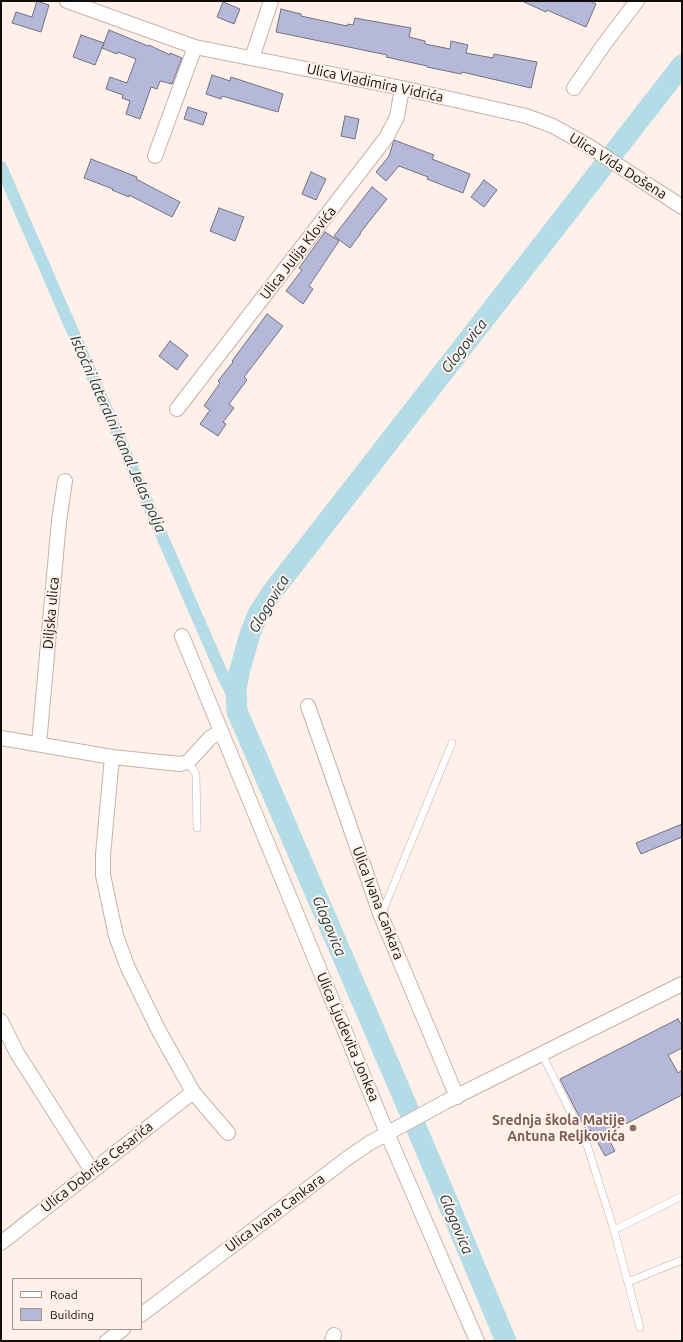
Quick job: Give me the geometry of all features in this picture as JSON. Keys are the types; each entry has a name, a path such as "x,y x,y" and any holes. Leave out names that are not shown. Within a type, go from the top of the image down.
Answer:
{"street":[{"name":"Ulica Vladimira Vidrića","path":"67,1 195,47 402,88 526,116 553,126"},
{"path":"252,58 271,1"},
{"path":"574,88 605,43 637,1"},
{"path":"155,156 195,47"},
{"name":"Ulica Julija Klovića","path":"177,409 386,138 396,117 402,88"},
{"name":"Ulica Vida Došena","path":"553,126 587,145 682,207"},
{"name":"Diljska ulica","path":"39,744 58,521 65,481"},
{"name":"Ulica Ljudevita Jonkea","path":"182,636 221,731 392,1130 477,1341"},
{"name":"Ulica Ivana Cankara","path":"308,706 381,916 451,1100"},
{"path":"1,738 112,757 180,764 188,762 210,738 221,731"},
{"path":"112,757 103,855 104,875 116,936 128,968 159,1031 193,1092 228,1133"},
{"name":"Ulica Ivana Cankara","path":"142,1314 349,1157 392,1130 682,984"},
{"path":"1,1021 17,1053 92,1171"},
{"name":"Ulica Dobriše Cesarića","path":"1,1243 193,1092"},
{"path":"107,1341 122,1330"}],"lane":[{"path":"381,916 452,744"},
{"path":"188,762 196,774 197,828"},
{"path":"542,1054 586,1145 614,1230 640,1328"},
{"path":"614,1230 682,1196"},
{"path":"628,1282 682,1260"}],"building":[{"path":"37,1 49,5 41,32 12,23 16,12 32,17"},
{"path":"522,1 590,1 596,4 586,27"},
{"path":"223,2 240,9 234,24 217,17"},
{"path":"281,9 301,14 301,16 347,26 348,24 353,25 355,18 411,28 409,37 425,41 425,44 450,49 451,41 468,45 466,53 493,58 494,54 537,62 531,88 462,72 461,74 427,67 386,57 387,55 276,32"},
{"path":"109,30 148,46 149,45 170,55 170,53 182,58 172,84 160,81 157,89 151,87 140,119 126,114 130,101 122,98 123,95 106,89 110,77 127,83 136,59 102,48"},
{"path":"81,35 104,43 95,65 73,57"},
{"path":"212,75 230,81 231,77 283,94 278,112 222,96 221,99 206,94"},
{"path":"188,107 207,113 203,125 184,119"},
{"path":"345,116 359,119 355,139 341,136"},
{"path":"394,140 434,155 432,159 470,174 463,193 399,166 386,181 376,172 389,156"},
{"path":"91,159 137,177 136,179 180,202 172,217 129,195 129,197 84,178"},
{"path":"311,172 326,179 316,200 302,194"},
{"path":"484,180 497,190 484,207 471,197"},
{"path":"372,187 387,199 350,248 334,236"},
{"path":"219,208 244,217 235,241 210,231"},
{"path":"325,232 339,241 309,286 313,289 303,304 286,291 302,270 299,268"},
{"path":"267,314 283,326 244,377 247,380 229,404 234,408 223,422 226,424 218,436 200,424 210,410 204,406 220,383 218,381"},
{"path":"170,341 188,355 177,370 159,356"},
{"path":"682,824 682,837 641,854 636,843"},
{"path":"678,1019 682,1026 682,1048 668,1055 678,1073 682,1070 682,1095 606,1134 615,1151 605,1156 591,1130 587,1132 560,1079"}],"waterway":[{"name":"Glogovica","path":"506,1341 425,1148 237,711 236,690 239,673 250,634 259,612 273,591 682,65"},
{"name":"Istočni lateralni kanal Jelas polja","path":"1,167 223,676 236,702"}],"place":[{"name":"Srednja škola Matije Antuna Reljkovića","path":"633,1128"}]}
